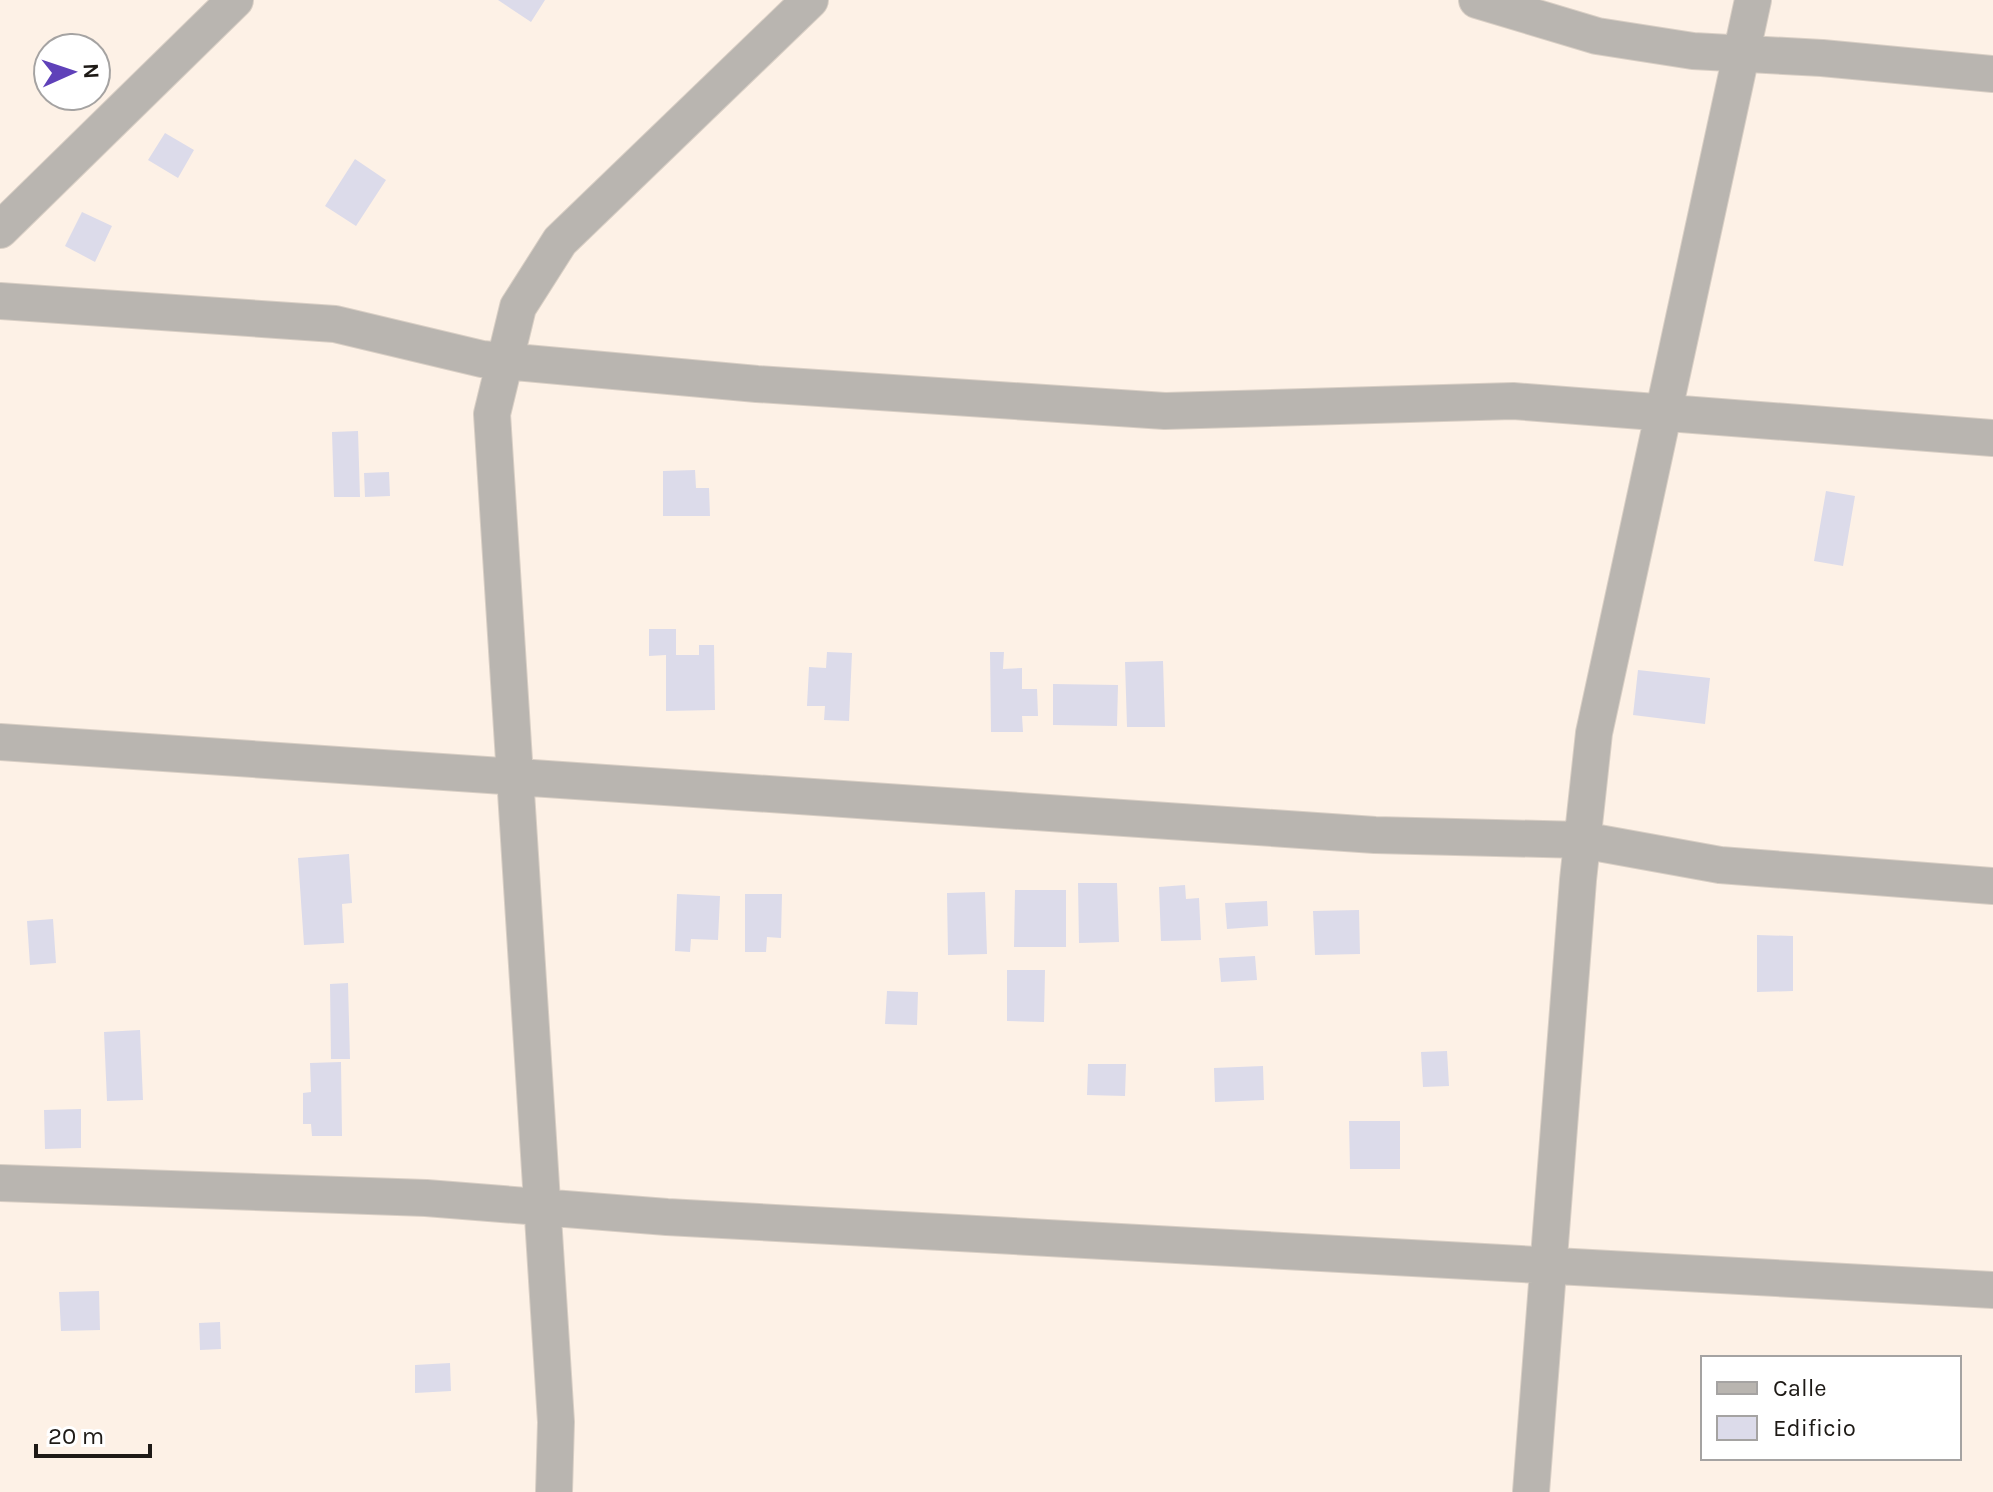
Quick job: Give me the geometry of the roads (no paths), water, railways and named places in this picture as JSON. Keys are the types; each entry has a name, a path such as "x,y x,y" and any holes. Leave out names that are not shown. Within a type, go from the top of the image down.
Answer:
{"street":[{"path":"0,230 235,0"},
{"path":"554,1492 556,1422 492,414 518,307 560,241 810,0"},
{"path":"1477,0 1597,36 1693,51 1993,74"},
{"path":"1531,1492 1582,840 1594,733 1753,0"},
{"path":"0,301 335,324 482,359 757,384 1165,411 1513,401 1993,438"},
{"path":"0,742 1375,835 1582,840 1720,865 1993,886"},
{"path":"0,1183 426,1198 542,1208 1993,1290"}]}
